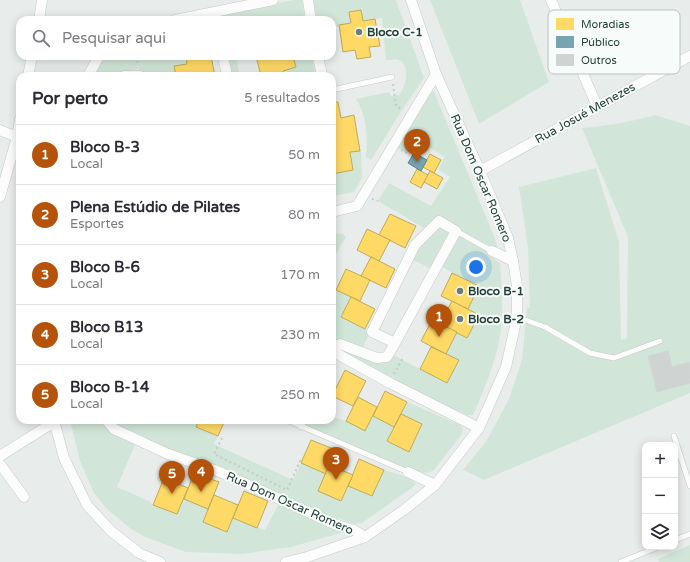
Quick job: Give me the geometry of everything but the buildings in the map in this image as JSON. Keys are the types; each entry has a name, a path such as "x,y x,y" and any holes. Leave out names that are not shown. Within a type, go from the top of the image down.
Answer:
{"street":[{"path":"40,16 42,0"},
{"path":"215,16 272,0"},
{"path":"308,0 310,16"},
{"name":"Rua Dom Oscar Romero","path":"286,562 307,557 365,537 404,510 434,485 479,428 506,367 517,317 517,286 508,238 480,171 436,74 411,0"},
{"path":"551,0 555,10"},
{"name":"Rua Josué Menezes","path":"680,61 690,56"},
{"path":"29,72 31,60"},
{"path":"90,72 97,60"},
{"path":"224,60 226,72"},
{"path":"319,60 321,72"},
{"path":"336,211 357,206 436,74"},
{"path":"583,74 597,106"},
{"name":"Rua Josué Menezes","path":"480,171 657,74"},
{"path":"0,130 16,137"},
{"path":"0,196 16,140"},
{"path":"336,346 340,344 377,358 387,357 395,343 456,231 439,221 415,244 372,332 395,343"},
{"path":"492,251 513,261"},
{"path":"336,354 479,428"},
{"path":"0,456 49,424"},
{"path":"55,424 64,458 87,505 111,531 138,553 160,562"},
{"name":"Rua Dom Oscar Romero","path":"110,424 114,429 168,454 220,472 334,524 354,530 365,537"},
{"path":"0,464 24,497"},
{"path":"408,472 434,485"}],"lane":[{"path":"336,89 392,77"},
{"path":"456,231 492,251"},
{"path":"517,317 545,327 590,353 608,357 614,358 660,341"},
{"path":"295,424 408,472"},
{"path":"674,436 690,486"},
{"path":"678,539 690,534"},
{"path":"620,562 650,550"}],"path":[{"path":"392,77 396,106 406,112"},
{"path":"393,378 402,358"},
{"path":"222,438 214,454 287,490 301,459"}],"green space":[{"path":"294,0 302,0 304,16 220,16 220,14"},
{"path":"310,0 396,0 424,78 371,160 366,157 367,142 365,119 356,99 389,92 391,96 399,95 404,87 406,77 405,67 399,60 386,60 382,18 363,21 361,10 350,12 351,23 336,27 336,16 311,16"},
{"path":"430,0 520,0 549,82 479,124"},
{"path":"103,60 137,60 138,69 121,72 96,72"},
{"path":"137,60 186,60 187,64 174,66 175,72 139,72"},
{"path":"224,60 237,60 239,72 226,72"},
{"path":"294,60 313,60 314,72 283,72 296,67"},
{"path":"431,90 434,92 494,236 498,250 492,251 491,257 500,263 502,296 501,328 496,354 488,379 473,415 467,415 459,411 456,417 336,349 336,290 351,297 341,318 370,332 362,349 377,358 389,353 447,383 458,360 446,354 457,332 467,338 479,315 468,309 479,286 452,273 438,264 434,270 409,258 429,231 378,201 389,183 431,206 450,177 438,169 445,157 416,139 407,153 395,147"},
{"path":"655,115 690,126 690,393 484,480 463,470 487,440 509,399 522,360 527,307 530,308 528,247 519,187 596,168 619,242 621,340 627,338 628,237 582,128 637,120"},
{"path":"361,150 362,178 354,192 336,195 336,173 353,170 350,152"},
{"path":"341,233 346,237 336,253 336,234"},
{"path":"407,402 460,425 462,428 463,430 460,437 433,471 425,473 408,472 296,424 336,424 336,418 365,430 373,416 394,427 387,441 409,452 422,424 401,414"},
{"path":"71,424 197,424 196,427 218,436 214,444 293,480 301,463 326,474 318,491 341,501 348,486 372,496 384,470 405,477 416,484 362,523 355,524 338,518 332,528 340,531 341,533 291,547 242,554 186,552 145,537 131,529 107,509 94,493 80,461","holes":["137,440 281,500 265,530 233,518 227,532 203,522 208,509 184,499 177,514 153,505 149,501 117,487"]},
{"path":"690,545 690,562 659,562 658,559"}],"place":[{"name":"Bloco C-1","path":"359,32"},
{"name":"Plena Estúdio de Pilates","path":"417,162"},
{"name":"Bloco B-1","path":"460,291"},
{"name":"Bloco B-2","path":"460,319"},
{"name":"Bloco B-3","path":"439,337"},
{"name":"Bloco B-6","path":"336,480"},
{"name":"Bloco B13","path":"201,492"},
{"name":"Bloco B-14","path":"172,494"}]}
